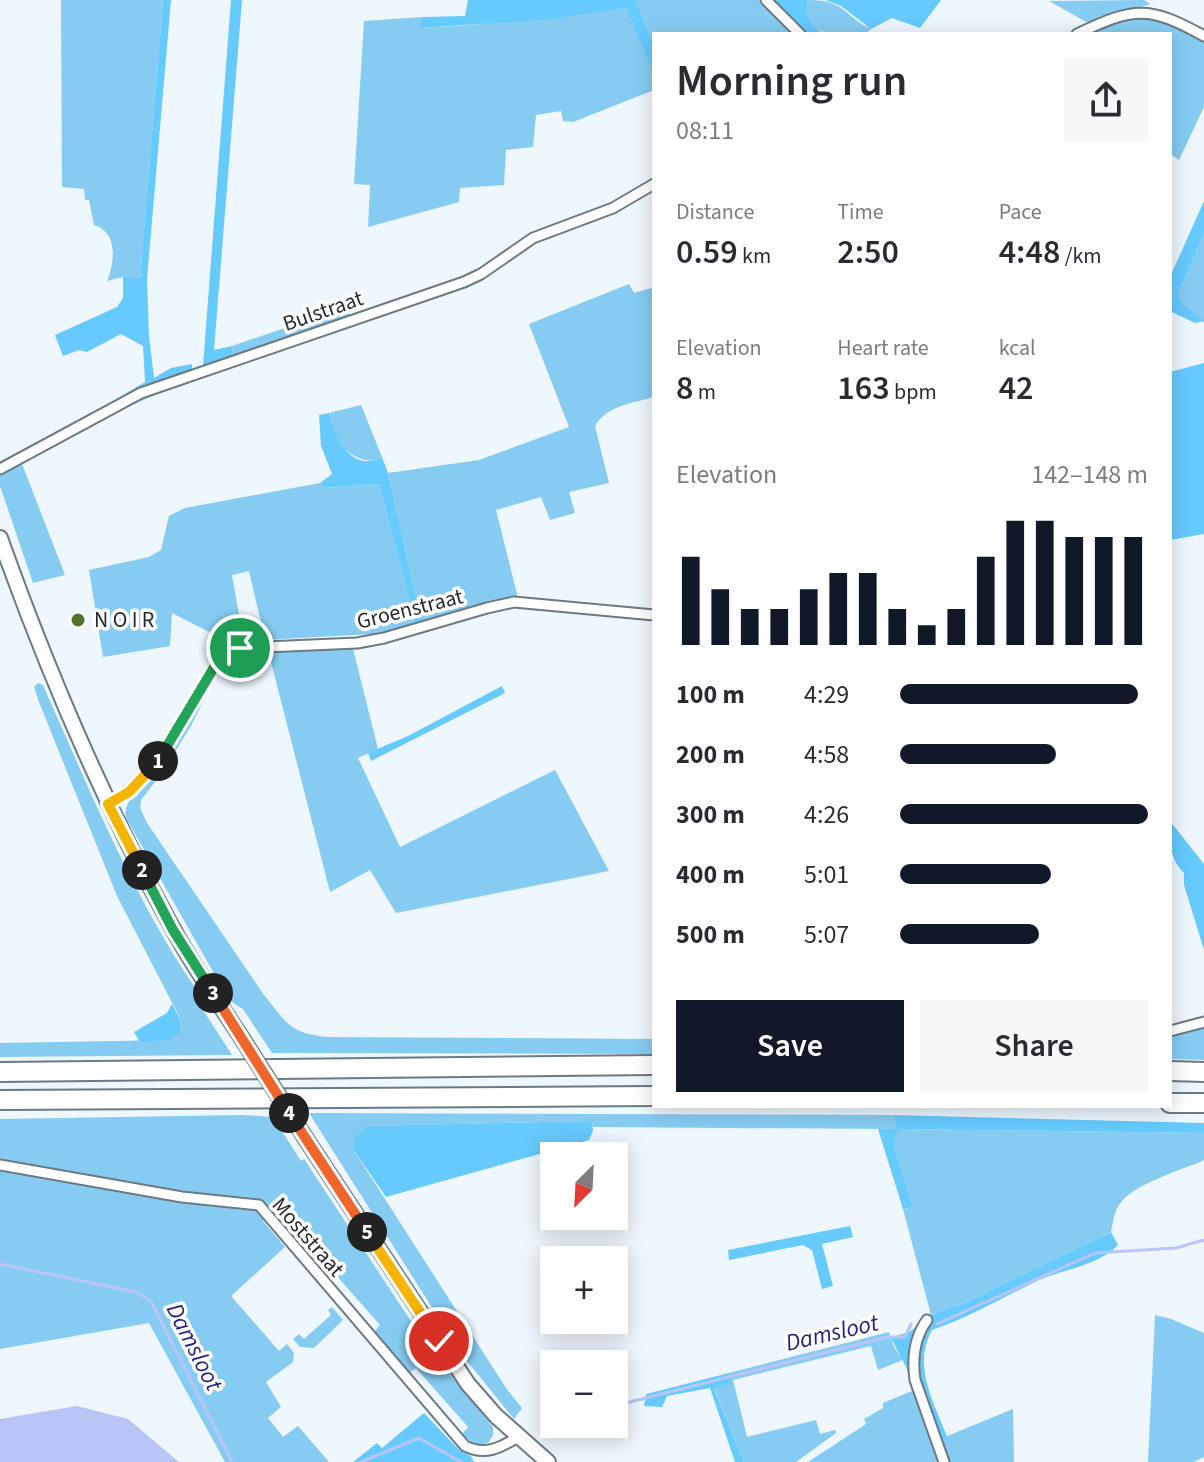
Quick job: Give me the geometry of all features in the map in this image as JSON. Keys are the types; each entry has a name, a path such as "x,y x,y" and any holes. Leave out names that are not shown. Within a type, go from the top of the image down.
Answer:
{"highway":[{"path":"0,1072 652,1065"},
{"path":"1172,1071 1204,1072"},
{"path":"0,1100 652,1096"},
{"path":"1172,1103 1204,1103"}],"main road":[{"path":"0,538 75,734 173,930 468,1384 518,1437 548,1462"}],"street":[{"path":"766,0 798,32"},
{"path":"1082,32 1140,11 1173,19 1204,36"},
{"name":"Bulstraat","path":"0,469 141,393 464,282 533,238 610,209 652,185"},
{"name":"Groenstraat","path":"108,804 129,792 156,765 216,664 226,653 240,648 357,643 514,602 652,615"},
{"path":"1172,1030 1204,1022"},
{"name":"Moststraat","path":"0,1165 182,1197 259,1205 465,1446 474,1451 488,1451 503,1447 518,1437"},
{"path":"927,1320 919,1331 913,1367 944,1462"}],"shaded area":[{"path":"61,0 163,0 140,279 123,277 107,281 113,257 111,241 102,229 94,225 84,189 62,187"},
{"path":"163,0 171,0 147,279 149,336 154,378 171,368 192,364 192,370 172,379 175,386 127,407 123,399 105,410 103,407 145,382 143,346 121,334 87,352 79,350 63,356 55,335 117,307 123,298 123,277 140,278"},
{"path":"231,0 242,0 214,350 232,346 233,355 203,366"},
{"path":"468,0 636,0 652,41 652,71 627,8 542,20 421,28 422,17 465,16"},
{"path":"636,0 762,0 793,32 652,32 652,41"},
{"path":"774,0 808,0 810,20 821,32 806,32"},
{"path":"808,0 830,3 871,29 868,32 824,32 809,22"},
{"path":"825,0 941,0 920,28 892,18 871,29 841,6"},
{"path":"1144,0 1150,4 1090,24 1049,1"},
{"path":"628,8 652,71 652,91 573,122 563,121 561,111 536,115 533,147 506,150 504,185 460,188 459,202 368,227 370,185 354,184 364,21 422,17 422,28"},
{"path":"1139,16 1164,22 1204,42 1204,107 1179,160 1172,155 1172,32 1095,32"},
{"path":"1204,201 1204,234 1178,295 1183,304 1203,321 1195,323 1172,312 1172,273"},
{"path":"1204,234 1204,323 1183,304 1178,295"},
{"path":"629,284 634,293 652,288 652,398 613,410 595,426 609,483 569,492 575,513 550,520 541,497 496,510 518,598 489,601 422,623 388,473 479,460 569,427 529,324"},
{"path":"347,307 350,316 233,355 232,346"},
{"path":"1204,363 1204,534 1172,540 1172,371"},
{"path":"361,405 382,457 374,461 356,457 343,446 334,431 329,413"},
{"path":"329,413 340,442 353,457 371,461 382,457 422,623 416,625 379,484 324,488 320,483 332,474 321,446 319,415"},
{"path":"22,464 65,575 33,583 0,486 0,474"},
{"path":"320,483 325,488 379,484 416,625 372,634 265,640 249,571 232,575 244,643 235,645 172,613 170,646 103,657 89,570 149,557 161,550 169,516 185,508"},
{"path":"352,645 378,749 358,758 400,847 555,770 609,871 396,913 370,870 330,892 269,654 237,658 216,675 191,726 141,800 140,808 147,823 278,1013 304,1033 327,1037 652,1039 652,1054 272,1053 243,1009 233,1003 216,977 126,818 126,810 134,793 167,753 196,700 222,662 240,652"},
{"path":"38,683 43,685 136,888 205,1002 203,1010 232,1055 0,1057 0,1043 168,1040 181,1031 180,1018 117,896 39,702 34,687"},
{"path":"502,686 505,693 371,761 368,753 410,735"},
{"path":"1172,824 1204,864 1204,950 1184,885 1184,873 1173,855"},
{"path":"172,1004 180,1019 181,1032 169,1040 140,1042 134,1032 167,1013"},
{"path":"1204,1026 1204,1060 1172,1059 1172,1034"},
{"path":"309,1113 893,1115 896,1129 593,1127 592,1121 366,1126 353,1149 506,1388 522,1408 514,1419 462,1355"},
{"path":"893,1115 1204,1123 1204,1133 897,1129 894,1146 913,1207 903,1209 878,1129 896,1129"},
{"path":"273,1117 430,1350 493,1427 489,1442 481,1445 471,1442 462,1434 468,1427 416,1368 408,1374 374,1332 380,1325 306,1241 299,1247 273,1211 263,1221 285,1247 231,1296 279,1351 287,1344 294,1353 293,1362 266,1382 281,1407 268,1418 283,1437 298,1426 329,1462 225,1462 149,1323 0,1349 0,1119"},
{"path":"592,1121 593,1131 589,1140 540,1142 540,1154 386,1197 353,1149 355,1138 366,1126"},
{"path":"896,1129 1204,1133 1204,1160 1129,1194 1117,1208 1111,1232 969,1301 931,1315 903,1209 913,1207 894,1146"},
{"path":"850,1226 853,1237 822,1244 833,1286 822,1289 812,1250 803,1245 729,1260 728,1250"},
{"path":"1111,1232 1118,1245 1101,1258 1039,1280 932,1330 926,1344 925,1371 931,1397 947,1437 932,1443 906,1367 891,1338 911,1331 926,1317 969,1301"},
{"path":"332,1307 343,1320 314,1348 300,1347 293,1339 299,1334 304,1339 331,1315 328,1310"},
{"path":"1155,1315 1204,1333 1204,1457 1194,1462 1148,1462"},
{"path":"889,1332 903,1360 878,1370 871,1346 733,1380 747,1437 816,1420 820,1434 835,1430 836,1433 796,1462 744,1462 714,1388 730,1383 729,1373"},
{"path":"729,1373 731,1383 714,1389 744,1462 735,1462 710,1388 667,1396 662,1407 644,1406 646,1394"},
{"path":"914,1390 938,1462 808,1462 866,1424 864,1419 883,1408 883,1403"},
{"path":"77,1406 128,1419 179,1462 0,1462 0,1419"},
{"path":"1013,1409 1014,1462 948,1462 940,1439"},
{"path":"424,1413 474,1462 353,1462 377,1443 382,1448"}],"waterway":[{"name":"Damsloot","path":"937,1324 1095,1253 1176,1248 1204,1240"},
{"name":"Damsloot","path":"0,1264 136,1292 151,1301 232,1462"},
{"name":"Damsloot","path":"628,1402 887,1337 905,1337 911,1324"},
{"name":"Damsloot","path":"361,1462 419,1438 461,1462"}],"place":[{"name":"N O I R","path":"78,620"}],"route":[{"path":"240,648 220,658 156,765 129,792 108,804 173,930 439,1341"}]}
